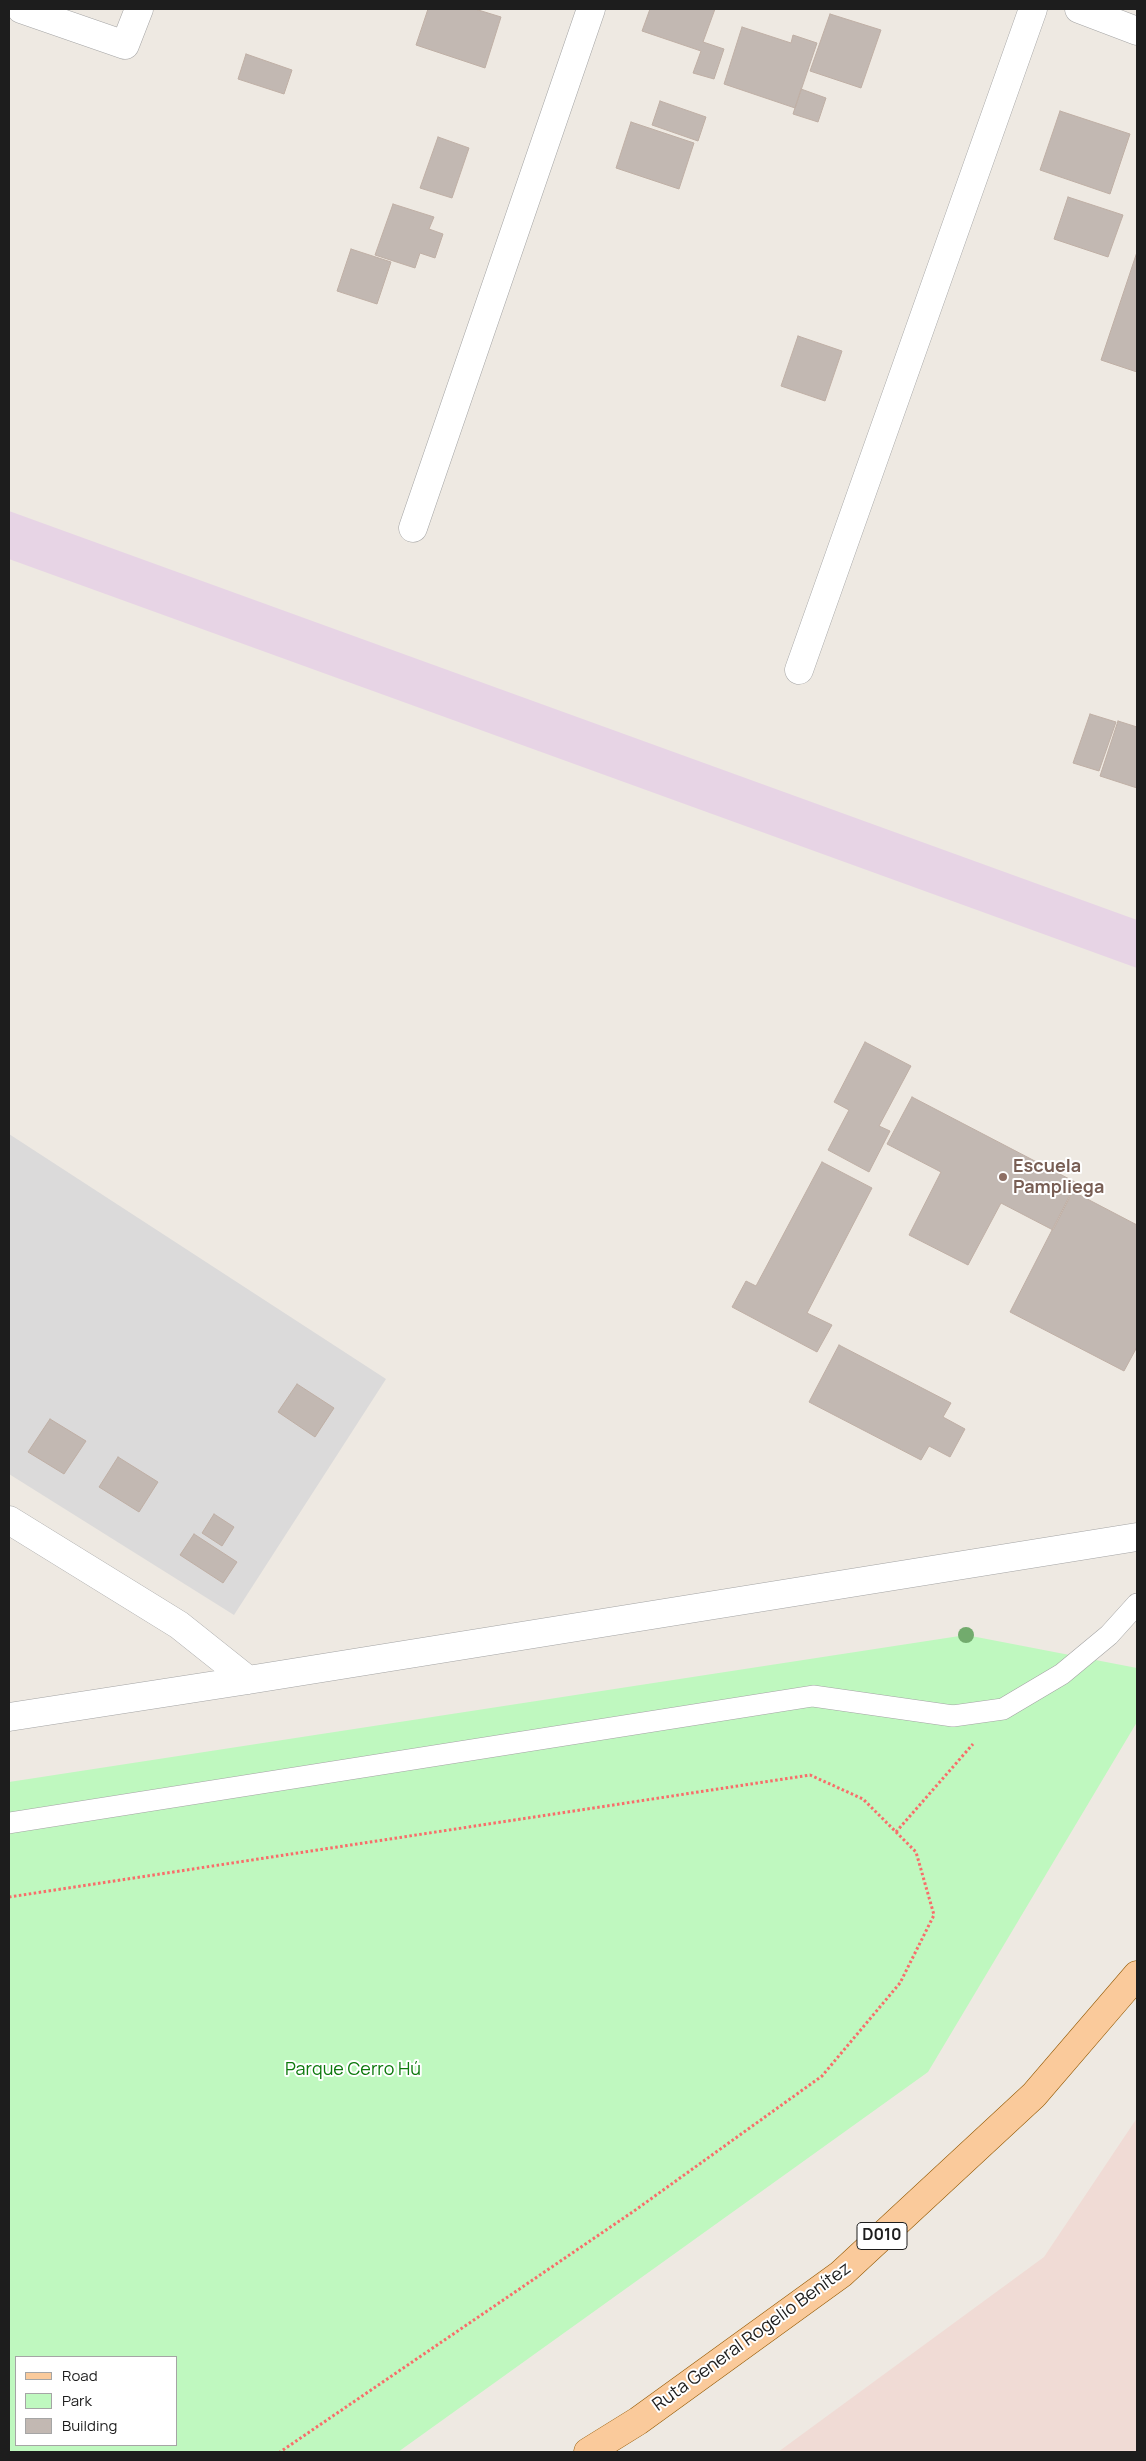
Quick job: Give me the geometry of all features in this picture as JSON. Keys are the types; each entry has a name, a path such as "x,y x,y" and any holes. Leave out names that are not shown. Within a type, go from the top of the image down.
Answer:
{"main road":[{"name":"Ruta General Rogelio Benítez","path":"588,2452 638,2421 841,2274 1034,2096 1137,1975"}],"street":[{"path":"21,9 125,46 139,9"},
{"path":"413,528 591,9"},
{"path":"799,670 1033,9"},
{"path":"1079,9 1137,31"},
{"path":"9,1520 179,1625 248,1680"},
{"path":"9,1717 1137,1537"}],"lane":[{"path":"9,1824 813,1696 953,1716 1003,1709 1062,1674 1109,1635 1137,1604"}],"path":[{"path":"896,1832 1003,1709"},
{"path":"9,1897 810,1775 864,1799 916,1852 934,1915 900,1983 822,2076 634,2211 280,2452"}],"shaded area":[{"path":"9,511 1137,920 1137,968 9,559"},
{"path":"9,1134 386,1379 234,1615 9,1474"},
{"path":"1137,2118 1137,2452 778,2452 1044,2257"}],"green space":[{"name":"Parque Cerro Hú","path":"966,1635 1137,1668 1137,1722 928,2072 398,2452 9,2452 9,1782"}],"building":[{"path":"428,9 475,9 501,17 485,68 416,45"},
{"path":"650,9 715,9 703,42 724,49 714,79 693,73 701,51 642,31"},
{"path":"830,14 881,30 861,88 810,71"},
{"path":"742,27 791,43 793,35 817,43 795,108 724,84"},
{"path":"246,54 292,70 284,94 238,79"},
{"path":"801,89 826,98 818,122 793,114"},
{"path":"660,101 706,117 698,141 652,125"},
{"path":"1060,111 1130,134 1110,194 1040,170"},
{"path":"631,122 694,143 679,189 616,168"},
{"path":"438,137 469,148 452,198 420,188"},
{"path":"1068,197 1123,215 1108,257 1054,239"},
{"path":"393,204 434,217 429,229 443,234 435,258 420,253 415,268 375,255"},
{"path":"351,249 391,262 377,304 337,291"},
{"path":"1137,252 1137,372 1101,360"},
{"path":"798,336 842,351 825,401 781,386"},
{"path":"1090,714 1116,722 1099,771 1073,763"},
{"path":"1118,721 1137,727 1137,788 1100,776"},
{"path":"865,1042 911,1066 879,1126 890,1131 869,1172 828,1150 849,1110 834,1102"},
{"name":"Escuela Pampliega","path":"912,1097 1077,1183 1053,1230 1001,1203 968,1265 909,1235 941,1172 887,1144"},
{"path":"822,1162 872,1188 807,1313 832,1325 817,1352 732,1307 746,1281 756,1286"},
{"name":"Escuela Pampliega","path":"1072,1191 1137,1225 1137,1347 1124,1371 1010,1312"},
{"path":"839,1345 951,1403 943,1417 965,1429 950,1457 929,1446 921,1460 809,1402"},
{"path":"297,1384 334,1408 315,1437 278,1412"},
{"path":"50,1419 86,1441 64,1474 28,1452"},
{"path":"118,1457 158,1482 139,1512 99,1487"},
{"path":"214,1514 234,1527 222,1546 202,1533"},
{"path":"194,1534 237,1562 223,1583 180,1555"}],"place":[{"name":"Escuela Pampliega","path":"1003,1177"}]}
